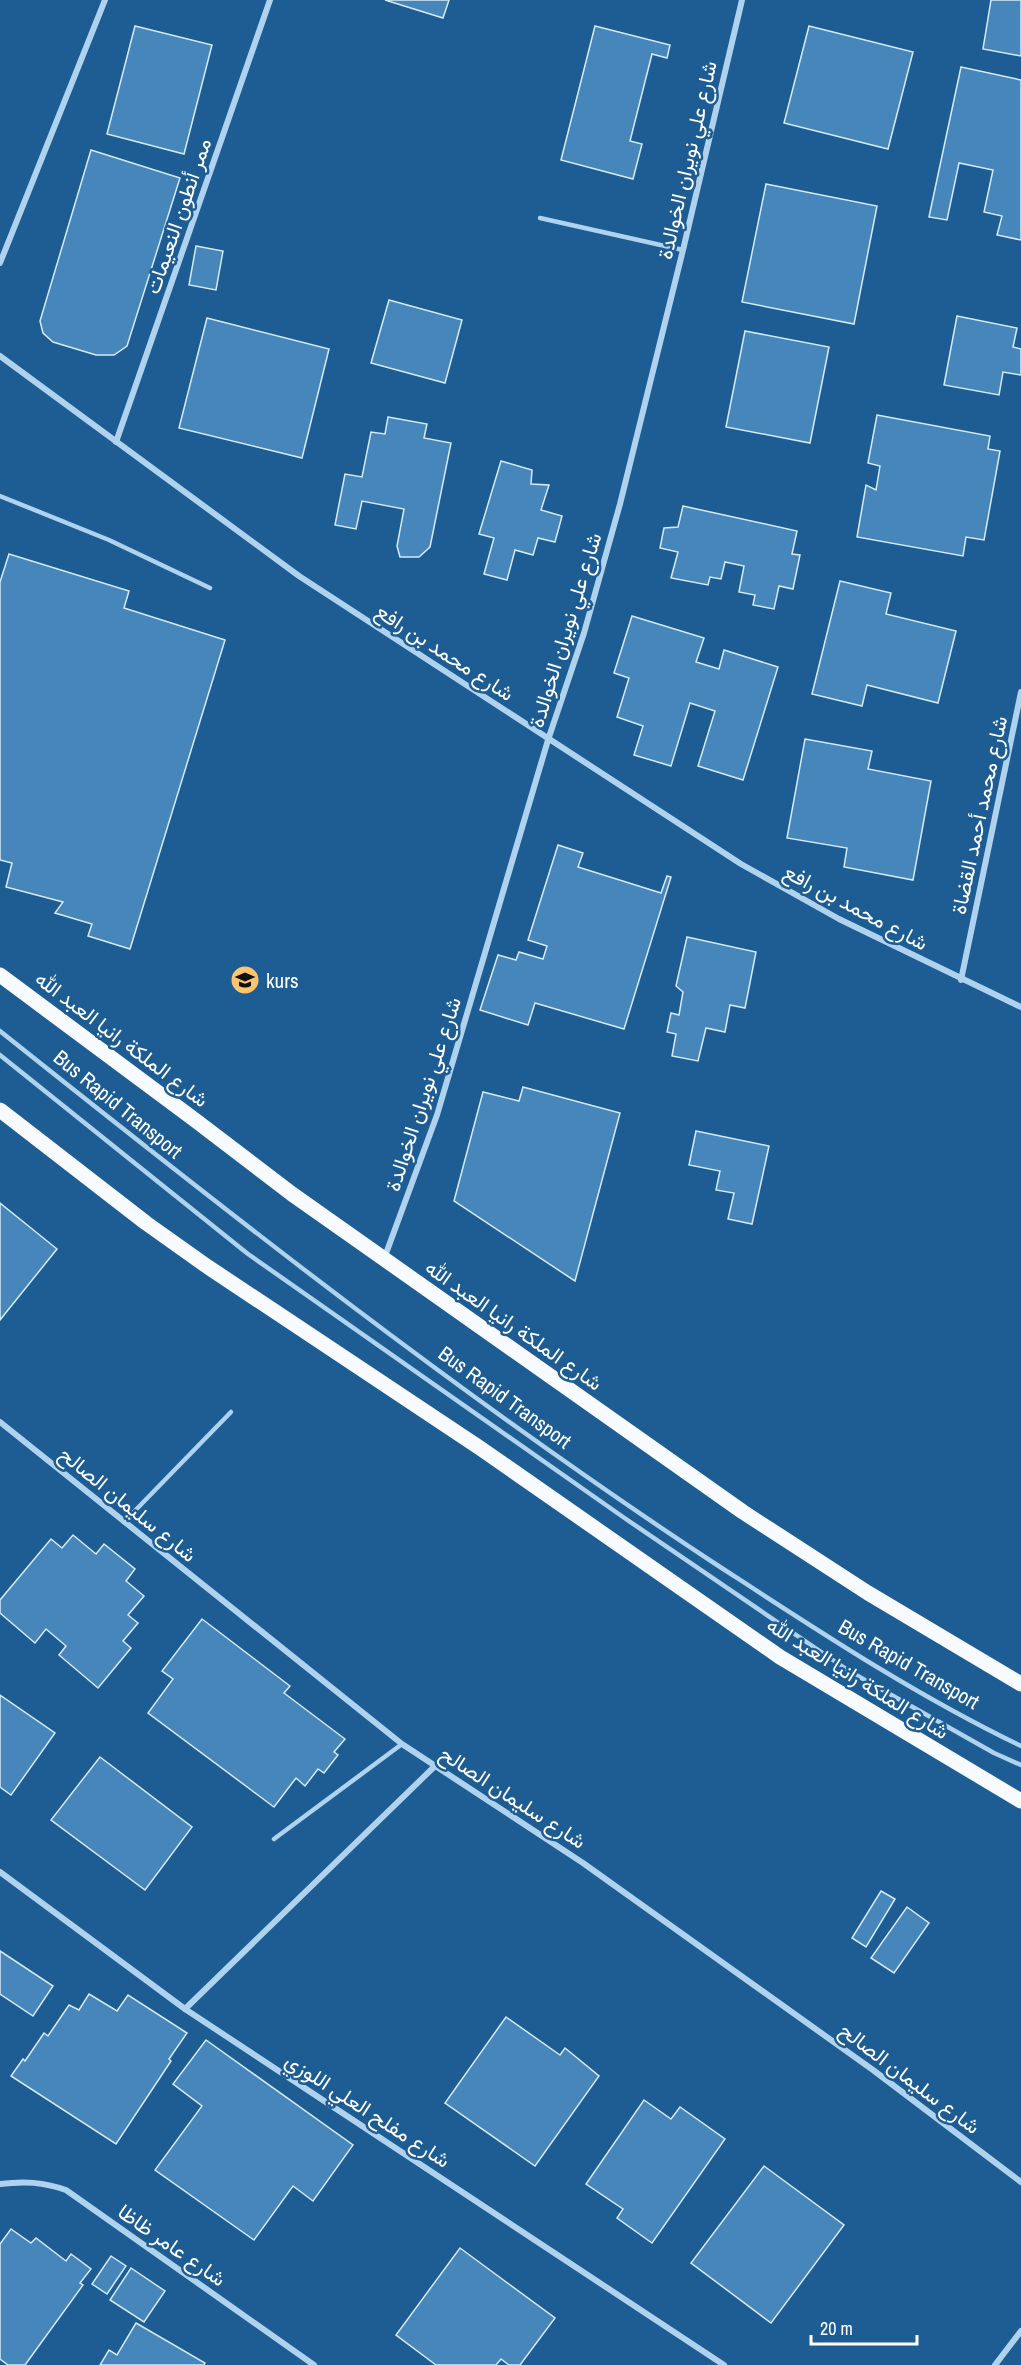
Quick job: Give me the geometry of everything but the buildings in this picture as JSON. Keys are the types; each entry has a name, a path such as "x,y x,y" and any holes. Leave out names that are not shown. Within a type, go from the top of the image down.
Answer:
{"main road":[{"name":"شارع الملكة رانيا العبد الله","path":"0,975 292,1194 743,1512 868,1593 1021,1684"},
{"name":"شارع الملكة رانيا العبد الله","path":"0,1110 208,1268 480,1448 780,1657 1021,1801"}],"street":[{"path":"0,263 105,0"},
{"name":"ممر أنطون النعيمات","path":"116,442 270,0"},
{"name":"شارع علي نويران الخوالدة","path":"384,1259 437,1115 548,740 587,622 620,504 742,0"},
{"name":"شارع محمد بن رافع","path":"0,356 298,576 741,864 839,919 961,980 1021,1007"},
{"name":"شارع محمد أحمد القضاة","path":"961,980 1021,692"},
{"name":"شارع سليمان الصالح","path":"0,1422 402,1744 583,1863 864,2063 1021,2182"},
{"path":"185,2009 436,1765"},
{"name":"شارع مفلح العلي اللوزي","path":"0,1872 185,2009 724,2365"},
{"name":"شارع عامر ظاظا","path":"0,2184 22,2181 47,2183 66,2190 314,2365"},
{"path":"995,2365 1021,2331"}],"lane":[{"path":"540,218 683,250"},
{"path":"0,496 109,540 210,588"},
{"name":"Bus Rapid Transport","path":"0,1031 321,1284 632,1509 874,1667 1021,1746"},
{"name":"Bus Rapid Transport","path":"0,1055 248,1254 623,1517 849,1671 994,1753 1021,1765"},
{"path":"124,1522 231,1412"},
{"path":"274,1839 402,1744"}],"place":[{"name":"kurs","path":"245,980"}]}
